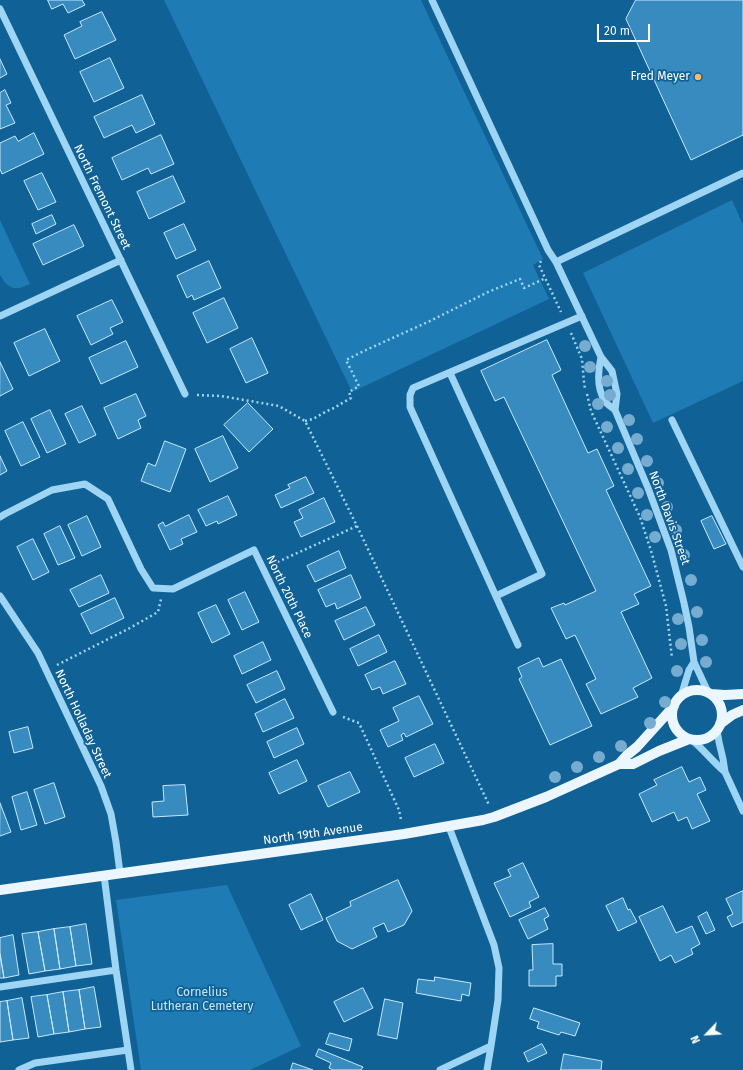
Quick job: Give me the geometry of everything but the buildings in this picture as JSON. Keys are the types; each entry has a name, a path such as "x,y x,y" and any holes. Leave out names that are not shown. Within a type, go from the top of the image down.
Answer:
{"main road":[{"path":"681,696 691,691 702,690 710,693 725,695 743,694"},
{"path":"710,693 719,702 721,708 722,719 719,727"},
{"name":"North 19th Avenue","path":"0,890 404,834 449,827 494,817 546,797 619,764 642,742 681,696"},
{"path":"674,705 672,717 673,723 680,732 691,739"},
{"name":"North 19th Avenue","path":"619,764 633,764 659,751 691,739 699,740 713,735 732,715 743,710"}],"street":[{"name":"North Davis Street","path":"432,0 548,250 561,272 601,357 612,371 617,394 615,410"},
{"name":"North Fremont Street","path":"0,9 185,394"},
{"path":"556,262 743,173"},
{"path":"0,315 121,260"},
{"path":"518,645 410,407 410,395 414,388 582,316"},
{"name":"North Davis Street","path":"601,357 598,369 600,389 605,402 615,410 651,495 671,550 689,627 694,662 710,693"},
{"path":"450,373 542,574 496,596"},
{"path":"672,420 743,567"},
{"path":"0,518 52,490 85,484 108,499 140,568 153,588 164,588"},
{"name":"North 20th Place","path":"164,588 173,588 254,550 333,712"},
{"name":"North Holladay Street","path":"0,596 38,653 101,786 111,814 120,873"},
{"path":"681,696 689,670 694,662"},
{"path":"719,727 719,742 724,772 743,811"},
{"path":"691,739 703,749 714,763 724,772"},
{"path":"449,827 494,945 499,968 498,1000 487,1070"},
{"path":"104,876 131,1070"},
{"path":"0,987 116,970"},
{"path":"440,1070 491,1046"},
{"path":"19,1070 35,1063 128,1050"}],"path":[{"path":"548,250 539,265 582,359 584,382 591,411 640,517 666,606 672,658"},
{"path":"305,421 332,410 351,398 350,392 359,386 346,360 488,292 520,279 524,288 561,272"},
{"path":"185,394 222,396 279,406 305,421 357,526 494,817"},
{"path":"263,568 357,526"},
{"path":"45,670 130,628 158,612 164,588"},
{"path":"333,712 359,723 396,805"}],"green space":[{"path":"164,0 421,0 543,259 533,265 549,299 352,392"},
{"path":"732,200 743,225 743,381 653,423 583,273"},
{"path":"0,220 30,284 20,288 13,288 6,284 0,275"},
{"name":"Cornelius Lutheran Cemetery","path":"227,885 301,1046 250,1070 141,1070 116,900"}],"place":[{"name":"Fred Meyer","path":"698,77"}]}
